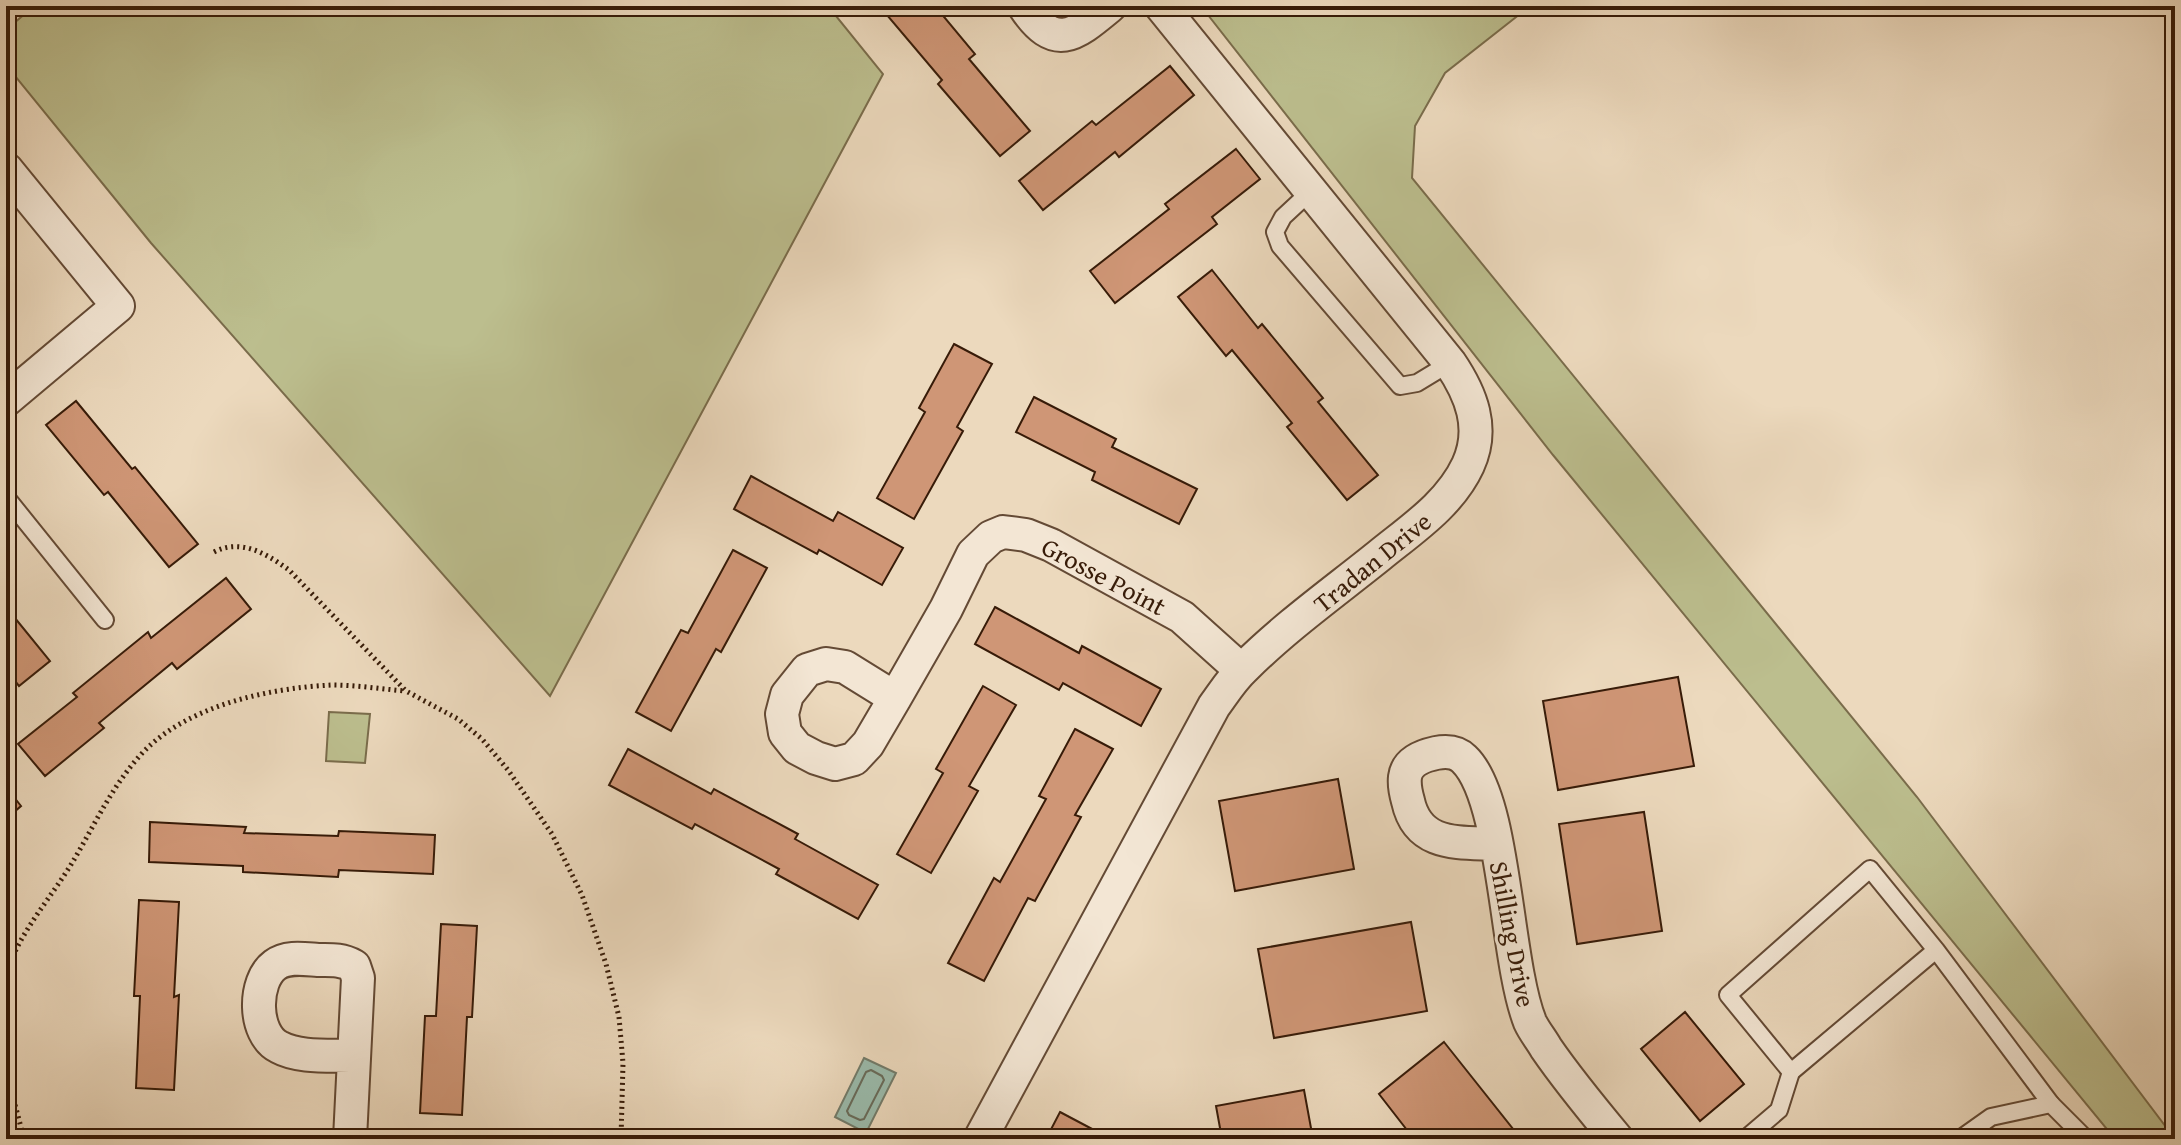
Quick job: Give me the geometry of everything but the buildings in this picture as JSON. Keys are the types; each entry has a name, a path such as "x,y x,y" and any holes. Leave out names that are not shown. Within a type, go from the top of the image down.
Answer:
{"street":[{"path":"1024,6 1040,28 1052,35 1067,36 1081,31 1110,6"},
{"name":"Tradan Drive","path":"980,1139 1214,706 1241,670 1439,508 1469,463 1476,436 1475,408 1450,363 1161,6"},
{"path":"6,169 118,306 6,400"},
{"name":"Grosse Point","path":"895,698 946,609 973,554 991,537 1003,532 1026,535 1051,545 1182,617 1241,670"},
{"name":"Shilling Drive","path":"1496,844 1514,965 1531,1024 1564,1075 1617,1139"},
{"path":"350,1139 353,1056"}],"lane":[{"path":"1311,191 1283,217 1275,232 1280,246 1400,386 1417,383 1450,363"},
{"path":"6,497 105,620"},
{"path":"1791,1072 1728,995 1870,869 1936,950 2051,1104 2086,1139"},
{"path":"1745,1139 1779,1110 1791,1072 1936,950"},
{"path":"1960,1139 1991,1117 2051,1104"}],"path":[{"path":"214,552 225,547 247,548 268,555 289,570 406,691 458,719 482,739 508,770 552,834 582,895 606,964 619,1017 623,1063 621,1139"},
{"path":"6,973 31,923 64,877 114,790 138,757 167,733 238,699 285,689 335,685 406,691"},
{"path":"6,1070 24,1139"}],"green space":[{"path":"34,6 828,6 883,74 550,696 151,243 6,65 6,30"},
{"path":"1201,6 1530,6 1445,73 1415,126 1412,178 1917,797 2175,1139 2115,1139 1553,455"},
{"path":"329,712 370,714 365,763 326,761"}],"water":[{"path":"864,1058 896,1073 866,1133 835,1117"}]}
